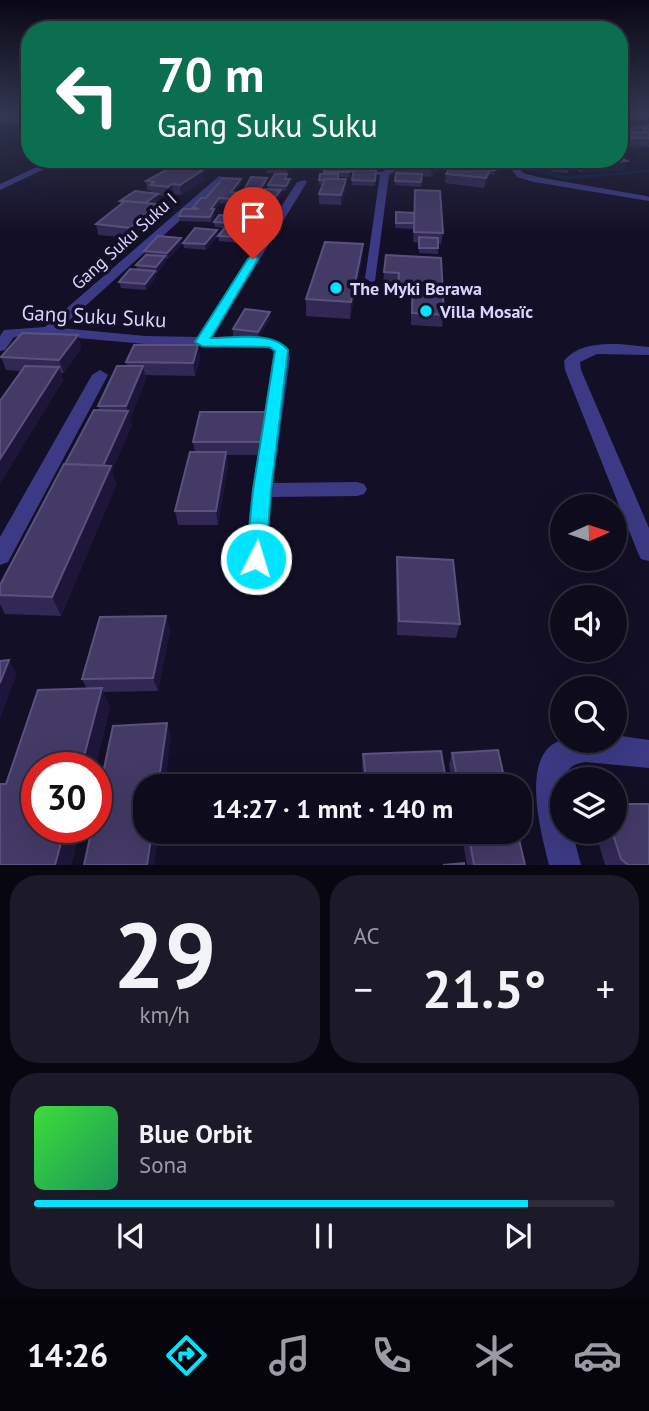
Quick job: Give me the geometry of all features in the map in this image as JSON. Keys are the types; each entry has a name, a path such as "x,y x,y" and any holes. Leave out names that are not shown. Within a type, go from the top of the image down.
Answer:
{"street":[{"path":"0,187 42,168"},
{"path":"324,168 385,174 394,168"},
{"path":"514,168 520,176 646,199"},
{"path":"371,278 385,174"},
{"name":"Gang Suku Suku I","path":"49,331 222,178"},
{"path":"202,342 302,182"},
{"name":"Gang Suku Suku","path":"0,347 5,337 15,331 277,345 281,348 282,358 262,490"},
{"path":"649,351 588,350 576,354 572,361 573,370 649,553"},
{"path":"0,556 100,375"},
{"path":"256,559 262,490 357,489"},
{"path":"565,865 550,798 550,778 555,762 564,753 574,750 611,749 649,754"}],"building":[{"path":"170,168 203,170 180,185 150,185 154,182 146,181"},
{"path":"325,168 350,168 349,172 324,172"},
{"path":"450,168 491,168 486,178 446,174"},
{"path":"354,169 376,170 375,181 352,180"},
{"path":"396,173 422,174 421,182 395,181"},
{"path":"275,174 287,174 285,179 290,179 286,186 268,185"},
{"path":"320,174 338,174 338,179 319,180"},
{"path":"251,177 267,178 261,188 245,188"},
{"path":"223,178 241,179 231,192 236,193 231,199 219,198 211,209 214,209 210,217 179,216 183,209 199,209 193,207 201,198 206,198"},
{"path":"325,179 346,179 341,195 319,194"},
{"path":"265,189 281,190 272,201 256,200"},
{"path":"415,190 440,191 443,233 414,232"},
{"path":"135,191 158,194 145,203 120,201"},
{"path":"236,195 255,196 250,207 230,207"},
{"path":"125,201 157,204 130,228 96,224"},
{"path":"254,206 271,207 268,213 251,212"},
{"path":"396,212 414,213 414,223 396,223"},
{"path":"219,215 260,217 256,224 214,222"},
{"path":"227,225 257,228 249,238 218,236"},
{"path":"195,228 217,230 205,244 183,243"},
{"path":"158,236 181,238 167,253 144,251"},
{"path":"419,237 438,238 438,248 419,248"},
{"name":"The Myki Berawa","path":"325,242 363,244 351,302 306,299"},
{"path":"146,255 165,256 156,267 136,265"},
{"name":"Villa Mosaïc","path":"386,255 441,258 444,315 412,313 413,284 398,284 399,273 384,272"},
{"path":"130,269 155,271 145,284 119,282"},
{"path":"245,309 270,312 258,332 233,329"},
{"path":"22,333 78,335 59,360 1,357"},
{"path":"134,345 198,345 193,363 126,362"},
{"path":"25,366 59,367 0,459 0,401"},
{"path":"117,366 143,366 126,406 98,406"},
{"path":"94,410 128,411 103,466 65,464"},
{"path":"200,412 266,412 263,442 193,442"},
{"path":"190,452 226,452 216,511 175,511"},
{"path":"64,464 111,466 52,597 0,595 0,585"},
{"path":"397,557 453,560 460,624 399,621"},
{"path":"166,616 153,678 82,679 100,617"},
{"path":"9,660 0,683 0,661"},
{"path":"102,688 85,752 21,752 21,843 61,843 55,865 0,865 0,784 6,784 38,690"},
{"path":"167,723 160,774 133,774 133,844 150,844 147,865 84,865 89,843 112,843 112,752 107,752 113,726"},
{"path":"498,750 503,774 456,774 452,753"},
{"path":"441,751 445,774 366,774 363,754"},
{"path":"627,804 649,804 649,865 628,865 621,859 616,844 627,844"},
{"path":"470,844 520,844 525,865 474,865"}],"waterway":[{"path":"525,168 566,178 649,171"}],"place":[{"name":"The Myki Berawa","path":"336,288"},
{"name":"Villa Mosaïc","path":"426,311"}],"route":[{"path":"253,259 202,342 269,343 281,348 282,358 262,490 256,559"}]}
